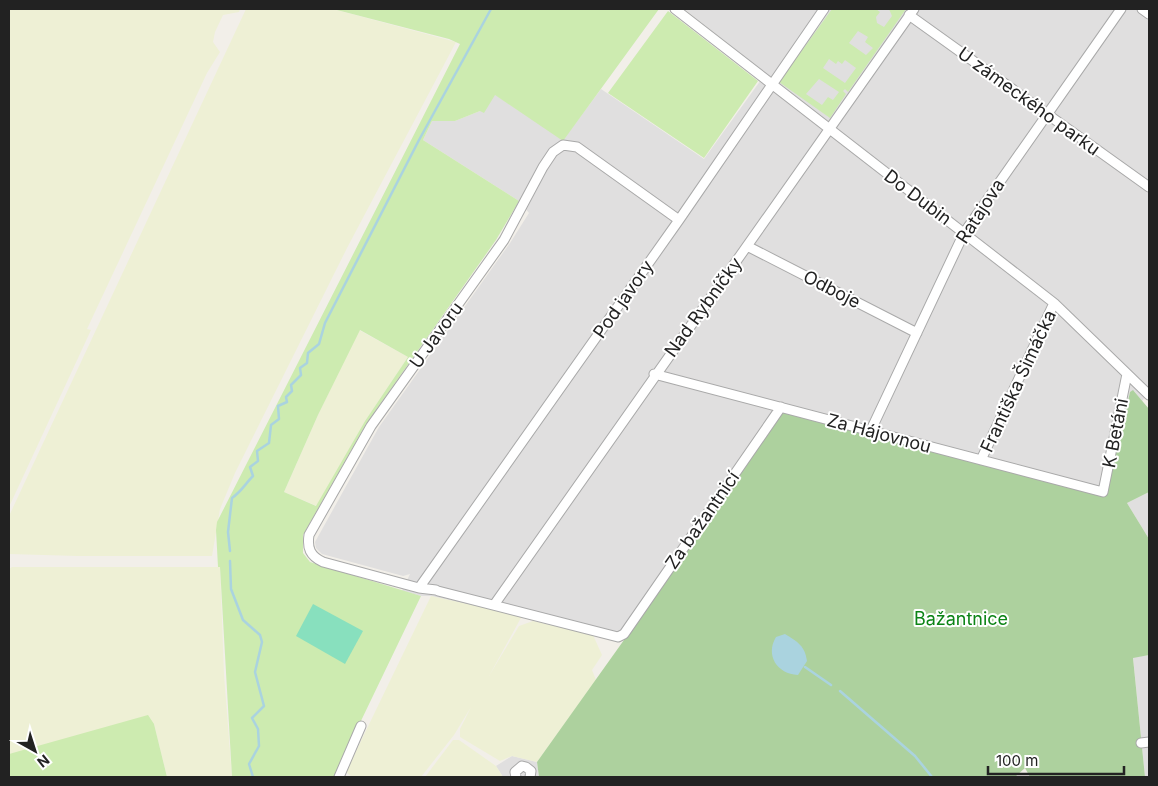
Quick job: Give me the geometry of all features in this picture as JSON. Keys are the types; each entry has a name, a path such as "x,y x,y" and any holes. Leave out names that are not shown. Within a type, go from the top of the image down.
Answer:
{"street":[{"name":"Do Dubin","path":"675,9 1054,303 1149,395"},
{"name":"Pod javory","path":"419,588 679,220 824,9"},
{"name":"Ratajova","path":"870,432 964,233 1121,9"},
{"path":"1142,9 1149,14"},
{"name":"U zámeckého parku","path":"911,12 1047,115 1149,187"},
{"name":"Nad Rybníčky","path":"494,605 654,374 747,246 911,12"},
{"name":"U Javoru","path":"624,634 618,636 437,590 419,588 318,559 313,556 308,546 309,534 371,426 504,240 552,152 563,145 577,147 679,220"},
{"name":"Odboje","path":"747,246 917,333"},
{"name":"Františka Šimáčka","path":"981,460 1054,303"},
{"name":"Za Hájovnou","path":"654,374 1103,492"},
{"name":"K Betáni","path":"1103,492 1127,374"},
{"name":"Za bažantnicí","path":"624,634 781,407"},
{"path":"339,777 361,726"},
{"path":"516,777 515,772 522,766 531,772 530,777"}],"shaded area":[{"path":"684,9 1149,9 1149,393 1142,401 1134,391 1130,392 1107,493 618,639 402,591 410,574 403,576 322,554 316,548 315,542 379,427 510,243 529,213 519,201 423,140 432,121 455,121 480,111 494,94 563,140 601,89 704,159 766,73"},
{"path":"1149,492 1149,539 1127,503"},
{"path":"1149,655 1149,777 1145,777 1133,657"},
{"path":"512,756 537,762 539,777 503,777 496,766"}],"green space":[{"path":"9,9 240,9 239,12 223,15 215,32 213,42 220,52 207,73 87,329 91,330 9,507"},
{"path":"246,9 333,9 456,42 347,248 235,473 220,509 212,556 9,554 9,516"},
{"path":"333,9 659,9 563,141 495,95 484,113 480,111 455,121 432,121 423,140 519,201 496,240 366,424 303,535 303,553 310,562 421,596 334,777 232,777 220,567 218,567 217,522 460,44 449,39","holes":["360,330 408,357 365,421 316,506 284,492 318,415"]},
{"path":"832,9 876,9 880,12 876,17 877,23 884,27 892,16 889,9 906,9 848,92 845,89 843,91 846,94 830,118 779,82","holes":["858,31 868,37 865,42 873,48 866,55 849,43","829,59 836,64 838,61 842,64 845,60 856,68 845,83 823,68","819,79 839,92 833,100 828,97 822,105 806,94"]},
{"path":"668,11 758,81 704,158 608,93"},
{"path":"359,330 408,357 365,421 317,506 284,492"},
{"name":"Bažantnice","path":"1133,390 1149,409 1149,492 1127,503 1149,539 1149,655 1133,658 1145,777 1030,777 1025,768 1015,777 539,777 537,762 624,640 624,634 781,407 1107,493 1130,392"},
{"path":"12,567 220,567 224,675 232,777 167,777 154,724 9,754 9,569"},
{"path":"431,596 522,616 489,676 519,626 533,621 593,635 602,655 592,670 596,680 537,762 512,756 500,761 460,737 460,729 471,707 454,735 421,777 352,777 346,772"},
{"path":"313,604 363,631 345,664 296,636"},
{"path":"148,715 154,724 167,777 9,777 9,754"},
{"path":"453,740 459,740 496,766 503,777 425,777"}],"water":[{"path":"785,634 794,639 805,652 807,661 798,675 784,671 775,662 773,657 772,650 776,637"}],"waterway":[{"path":"230,551 228,532 232,498 253,476 250,467 258,461 257,451 269,443 271,425 279,419 278,406 287,402 286,397 292,391 291,385 301,375 300,368 307,363 308,353 319,344 325,323 419,140 491,9"},
{"path":"230,561 231,589 243,620 260,635 262,642 255,672 264,706 252,718 258,729 259,746 249,764 253,777"},
{"path":"805,667 831,685"},
{"path":"840,691 915,756 932,777"}]}
